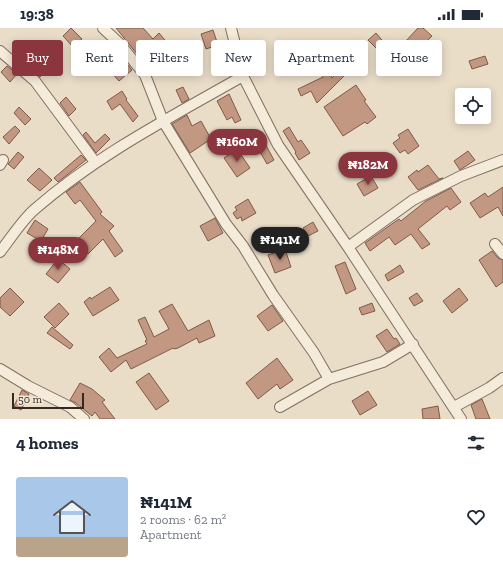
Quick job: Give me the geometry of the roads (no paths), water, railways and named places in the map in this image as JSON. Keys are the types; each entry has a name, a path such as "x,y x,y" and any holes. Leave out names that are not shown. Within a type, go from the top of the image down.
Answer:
{"street":[{"path":"103,28 119,43 145,75 163,121 222,219 243,246 273,296 314,353 329,379"},
{"path":"231,28 234,40"},
{"path":"0,51 35,81 95,162"},
{"path":"0,252 34,210 95,162 242,76 278,146 348,247 461,419"},
{"path":"348,247 413,200 461,176 503,160"},
{"path":"495,244 503,254"},
{"path":"280,407 329,379 383,362 413,344"},
{"path":"0,369 28,386 70,407 84,419"},
{"path":"454,407 489,388 503,378"}]}
